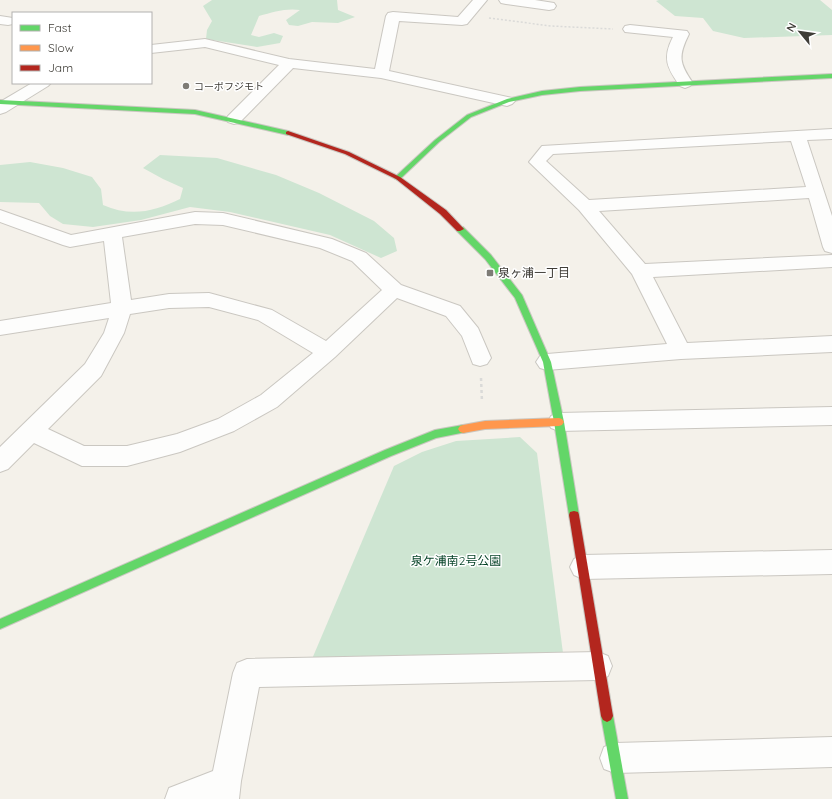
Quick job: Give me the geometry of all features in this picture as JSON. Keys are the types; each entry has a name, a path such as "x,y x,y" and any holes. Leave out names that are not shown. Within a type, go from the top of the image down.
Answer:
{"street":[{"path":"381,74 394,16 462,21 480,0"},
{"path":"506,0 549,6"},
{"path":"630,29 682,34 674,47 673,65 685,83"},
{"path":"152,49 205,43 288,63 381,74 507,100"},
{"path":"234,119 288,63"},
{"path":"398,178 438,141 469,116 507,100 557,91 832,76"},
{"path":"3,104 41,84"},
{"path":"3,104 195,112 234,119 286,132 347,154 398,178 443,212 488,257 519,297 547,362 560,422 598,666 622,799"},
{"path":"681,351 640,271 585,206 537,162 548,149 832,134"},
{"path":"797,136 816,192 832,247"},
{"path":"585,206 816,192"},
{"path":"0,216 70,241 195,218 223,219 325,243 359,257 394,290 453,310 471,333 480,358"},
{"path":"0,462 93,370 114,333 122,309 112,234"},
{"path":"640,271 832,262"},
{"path":"32,432 82,456 127,456 180,443 226,425 269,401 328,352 394,290"},
{"path":"0,328 169,301 209,300 265,315 328,352"},
{"path":"547,362 681,351 832,344"},
{"path":"0,624 388,453 435,434 485,424 832,416"},
{"path":"583,567 832,562"},
{"path":"180,799 225,790 247,673 598,666"},
{"path":"615,758 832,752"}],"green space":[{"path":"212,0 337,0 338,10 355,17 338,23 312,22 298,26 289,25 286,20 300,10 285,10 259,16 251,35 259,37 274,33 283,36 280,43 257,47 206,39 207,30 212,21 203,6"},
{"path":"820,0 832,10 832,35 744,38 713,31 703,18 675,16 656,1"},
{"path":"160,155 217,158 276,175 319,193 374,221 394,238 397,251 381,258 330,235 230,212 190,207 141,220 93,227 63,224 50,216 39,203 0,202 0,165 30,162 63,168 92,177 101,189 103,205 113,209 132,212 151,210 180,199 183,188 143,168"},
{"name":"泉ケ浦南2号公園","path":"520,437 537,453 563,653 312,659 394,466 422,452 456,441"}],"traffic: fast":[{"path":"398,178 437,141 469,116 507,101 542,93 580,89 832,76"},
{"path":"0,102 195,112 288,133"},
{"path":"460,229 488,257 519,297 547,362 559,422 574,515"},
{"path":"0,624 388,453 435,434 463,429"},
{"path":"607,716 622,799"}],"traffic: slow":[{"path":"463,429 485,425 559,422"}],"traffic: jam":[{"path":"288,133 347,153 398,178 443,212 460,229"},
{"path":"574,515 607,716"}],"place":[{"name":"コーポフジモト","path":"186,86"},
{"name":"泉ヶ浦一丁目","path":"490,273"}]}
